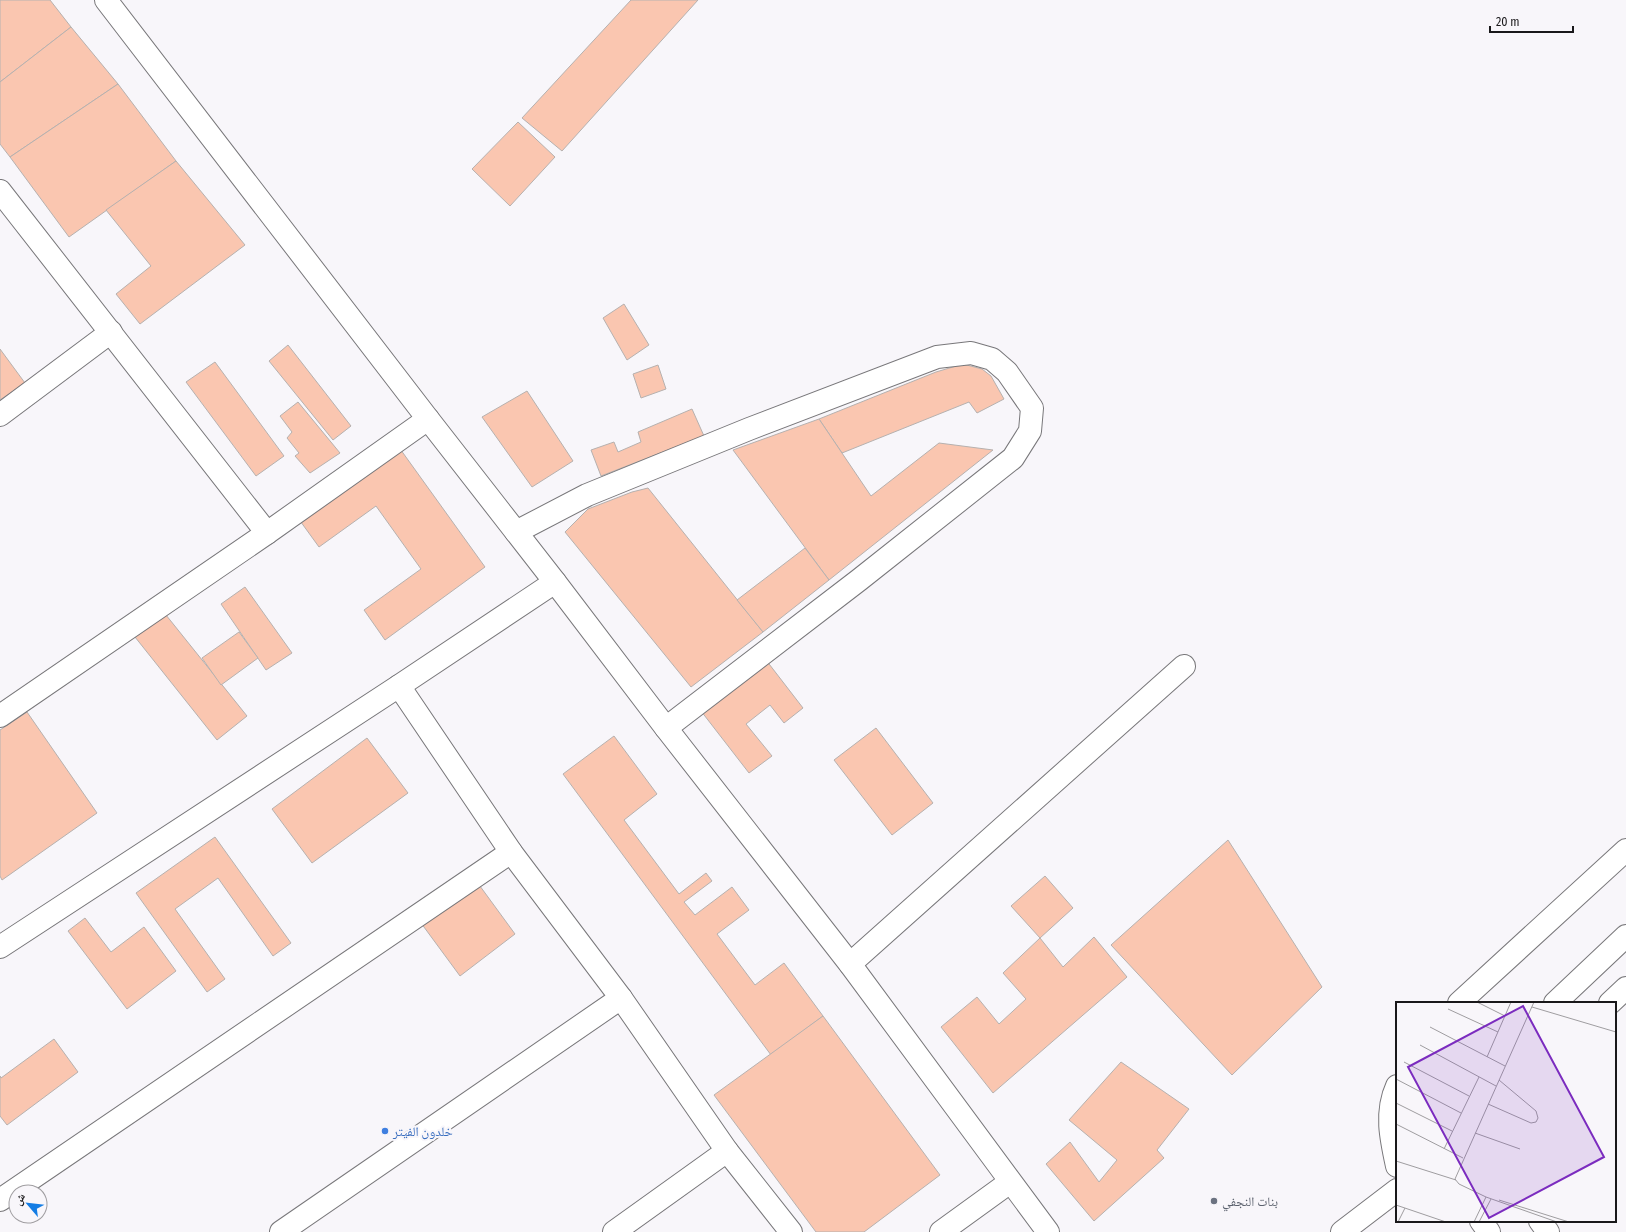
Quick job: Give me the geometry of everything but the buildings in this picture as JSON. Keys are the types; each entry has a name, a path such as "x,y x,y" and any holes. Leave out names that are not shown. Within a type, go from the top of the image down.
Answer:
{"street":[{"path":"106,0 666,728 850,964 1048,1232"},
{"path":"2,198 111,332 267,533"},
{"path":"0,415 111,332"},
{"path":"516,532 587,495 749,429 937,357 971,353 992,359 1007,372 1032,408 1030,431 1013,458 859,580 666,728"},
{"path":"0,716 267,533 428,419"},
{"path":"0,947 555,582"},
{"path":"850,964 1184,666"},
{"path":"399,686 511,852 621,998 727,1151 791,1232"},
{"path":"1460,1002 1626,850"},
{"path":"0,1200 511,852"},
{"path":"1556,1002 1626,936"},
{"path":"1611,1002 1626,988"},
{"path":"281,1232 621,998"},
{"path":"1396,1088 1389,1116 1396,1161"},
{"path":"614,1232 727,1151"},
{"path":"941,1232 1010,1182"},
{"path":"1342,1232 1396,1191"},
{"path":"1482,1222 1489,1232"},
{"path":"1541,1222 1548,1232"}],"place":[{"name":"خلدون الفيتر","path":"385,1131"},
{"name":"بنات النجفي","path":"1214,1201"}]}
